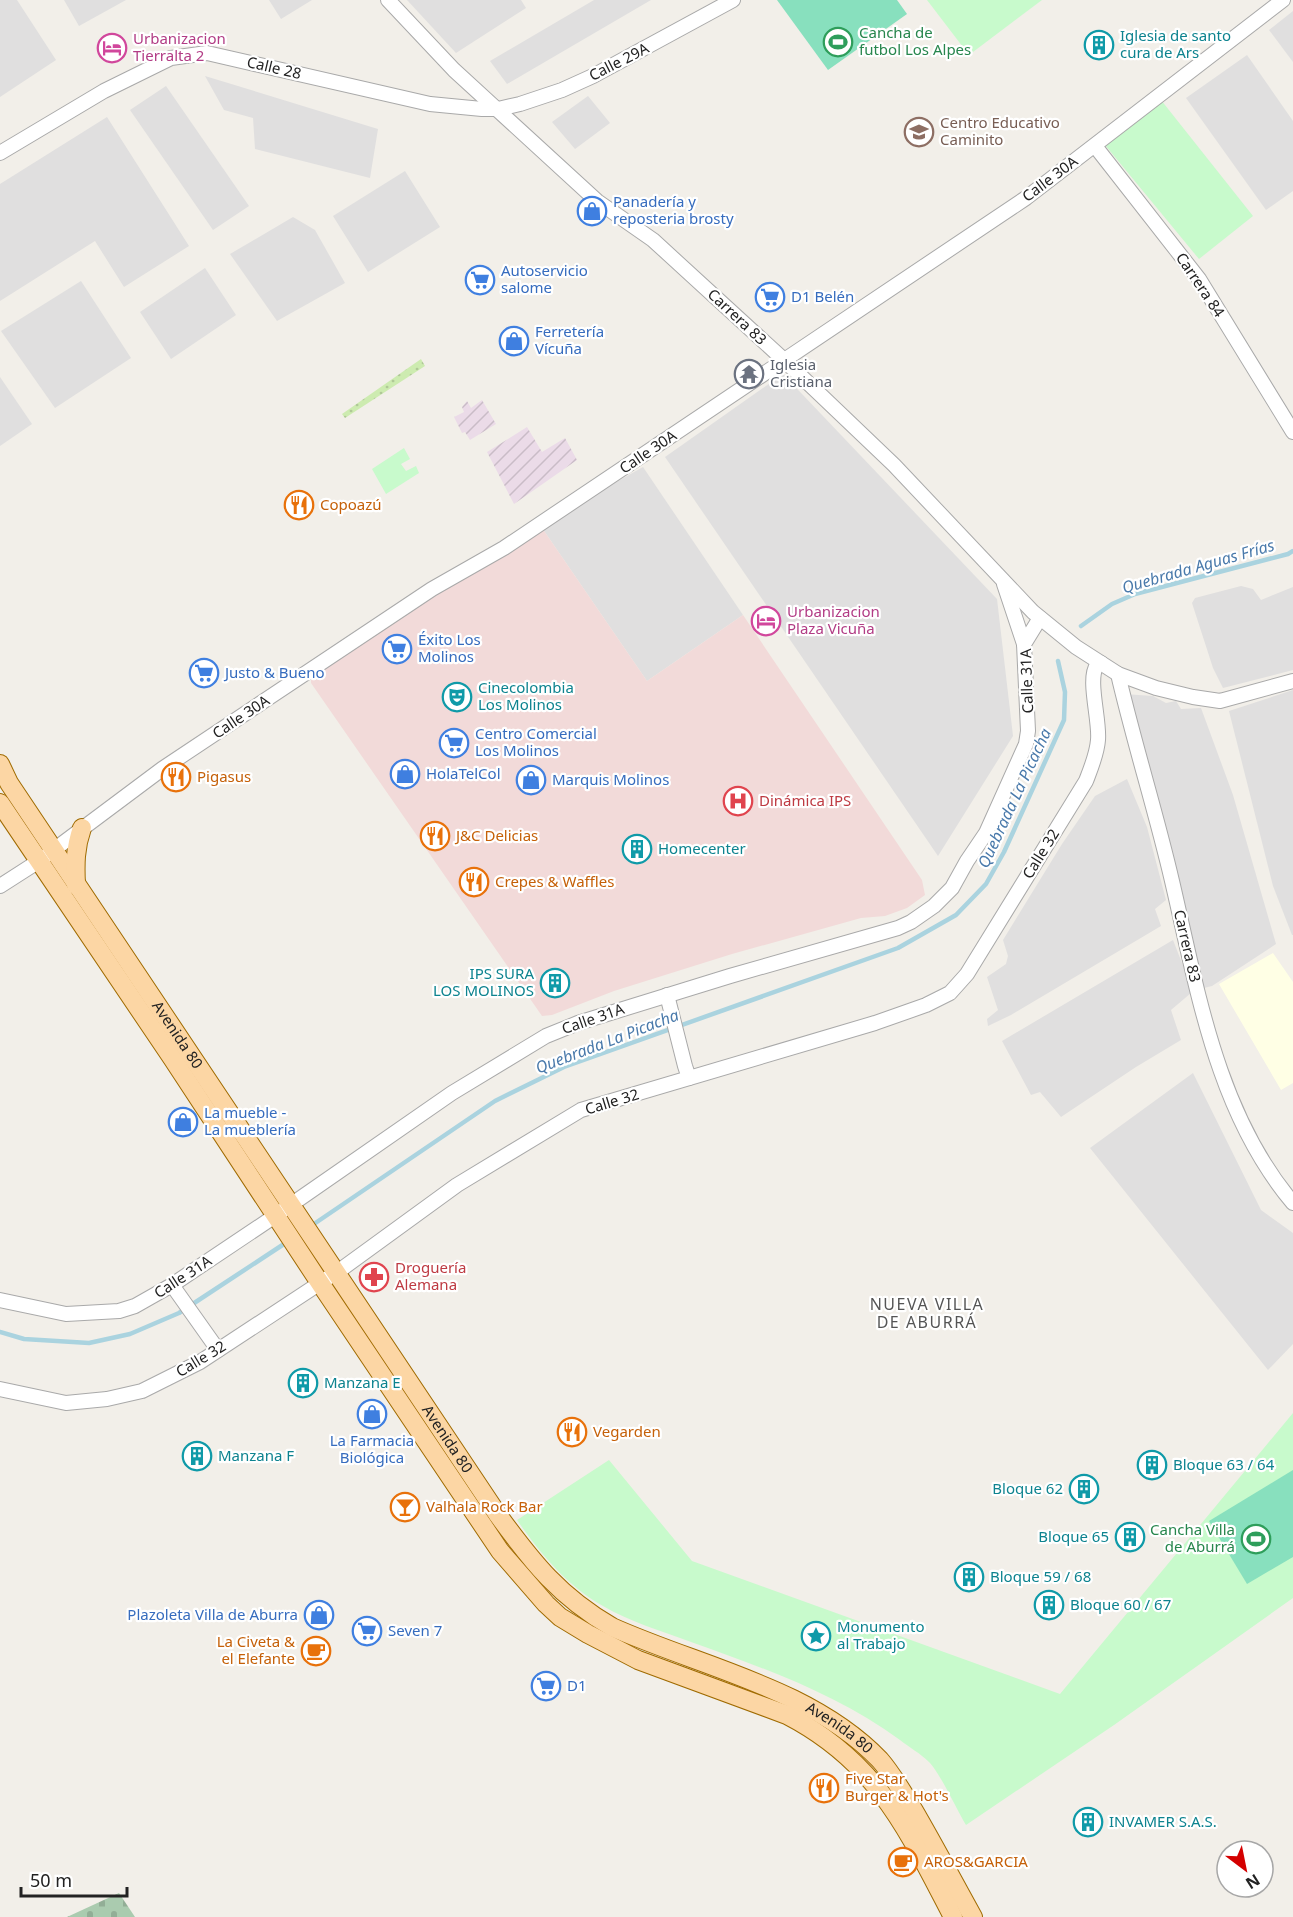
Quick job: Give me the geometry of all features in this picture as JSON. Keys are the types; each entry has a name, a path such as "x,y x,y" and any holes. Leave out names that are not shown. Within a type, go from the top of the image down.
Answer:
{"main road":[{"name":"Avenida 80","path":"0,764 46,856 313,1255 500,1551 546,1604 572,1625 638,1660 787,1715 821,1735 860,1768 892,1807 953,1917"},
{"name":"Avenida 80","path":"0,803 46,856 76,886 283,1210"},
{"path":"76,886 76,852 82,828"},
{"name":"Avenida 80","path":"328,1278 498,1515 531,1559 557,1588 588,1613 612,1627 792,1698 844,1728 880,1761 897,1783 974,1917"}],"street":[{"name":"Carrera 83","path":"388,0 454,70 597,201 653,240 784,360 894,465 1003,582 1040,618 1078,649"},
{"name":"Calle 29A","path":"498,109 552,93 593,76 733,0"},
{"name":"Calle 30A","path":"0,886 46,856 162,769 432,589 504,548 1026,198 1283,0"},
{"name":"Calle 28","path":"0,153 104,91 171,58 207,53 430,104 498,109"},
{"name":"Carrera 84","path":"1095,146 1199,279 1293,432"},
{"path":"1003,582 1024,644"},
{"name":"Calle 31A","path":"0,1300 66,1314 119,1311 135,1306 172,1285 452,1092 546,1036 578,1023 668,999 898,928 925,913 952,888 986,833 1026,744 1028,731 1024,644 1040,618"},
{"path":"1078,649 1118,674 1156,688 1220,701 1293,681"},
{"name":"Calle 32","path":"1078,649 1095,693"},
{"name":"Calle 32","path":"0,1389 66,1403 106,1399 142,1391 200,1362 328,1278 458,1185 581,1110 687,1072 875,1023 926,1005 950,993 967,974 1086,781 1096,752 1098,738 1092,676 1096,665 1101,663"},
{"name":"Carrera 83","path":"1118,674 1212,1043 1245,1131 1266,1168 1293,1203"},
{"path":"668,999 687,1072"},
{"path":"172,1285 218,1350"}],"shaded area":[{"path":"0,0 17,0 56,60 0,97"},
{"path":"64,0 126,0 79,26"},
{"path":"269,0 312,0 281,19"},
{"path":"407,0 521,0 526,8 456,53"},
{"path":"594,0 651,0 507,84 490,61"},
{"path":"1293,11 1293,62 1269,30"},
{"path":"1247,55 1293,121 1293,191 1266,210 1186,98"},
{"path":"205,76 378,129 370,178 255,149 253,118 224,110"},
{"path":"166,86 249,206 213,230 130,110"},
{"path":"588,96 610,123 575,149 552,122"},
{"path":"107,117 189,246 124,287 95,241 0,301 0,184"},
{"path":"405,171 440,227 368,272 333,216"},
{"path":"293,217 315,230 345,283 277,321 230,254"},
{"path":"205,268 236,315 171,359 140,312"},
{"path":"81,281 131,358 55,408 1,331"},
{"path":"783,374 997,599 1013,736 938,856 665,457"},
{"path":"0,377 32,424 0,446"},
{"path":"482,400 496,424 470,440 465,432 462,433 454,417 464,412 462,407 467,401 471,408"},
{"path":"527,427 542,452 565,438 577,460 514,504 487,452"},
{"path":"643,467 743,615 647,681 540,525"},
{"path":"540,525 647,681 743,615 922,880 925,895 907,908 885,916 861,918 732,954 614,991 552,1015 542,1016 311,683 311,678 316,672"},
{"path":"1241,586 1253,589 1261,600 1293,587 1293,670 1223,688 1213,668 1192,603 1195,598"},
{"path":"1293,690 1292,935 1273,886 1229,711"},
{"path":"1124,694 1153,696 1166,703 1176,701 1181,709 1201,708 1233,795 1276,944 1212,986 1204,988"},
{"path":"1127,779 1147,827 1166,900 1155,909 1161,926 1011,1015 988,1026 987,1019 998,1010 987,977 1006,964 1008,956 1003,940 1062,844 1095,796"},
{"path":"1173,940 1189,981 1191,993 1171,1010 1181,1040 1061,1117 1040,1092 1031,1095 1002,1041"},
{"path":"1273,953 1293,982 1293,1083 1281,1090 1219,984"},
{"path":"1193,1073 1261,1210 1293,1233 1293,1344 1268,1370 1090,1148"}],"green space":[{"name":"Cancha de futbol Los Alpes","path":"777,0 897,0 907,14 828,70"},
{"path":"927,0 1042,0 969,55"},
{"path":"1161,100 1253,216 1199,259 1105,145"},
{"path":"421,359 425,366 345,418 342,414"},
{"path":"404,448 410,459 401,464 406,471 416,466 419,473 386,494 372,469"},
{"path":"1293,1413 1293,1598 1114,1725 966,1825 933,1767 900,1740 851,1709 799,1684 613,1612 566,1579 535,1545 517,1520 609,1460 692,1561 1060,1694"},
{"name":"Cancha Villa de Aburrá","path":"1293,1470 1293,1557 1247,1584 1209,1521"},
{"path":"119,1893 135,1917 67,1917"}],"waterway":[{"name":"Quebrada Aguas Frías","path":"1081,626 1112,604 1135,594 1293,551"},
{"name":"Quebrada La Picacha","path":"311,1226 495,1101 564,1067 898,948 956,915 986,884 1004,852 1064,720 1065,692 1058,661"},
{"name":"Quebrada La Picacha","path":"0,1332 24,1339 89,1343 130,1334 179,1313 287,1242"}],"place":[{"name":"Cancha de futbol Los Alpes","path":"838,42"},
{"name":"Iglesia de santo cura de Ars","path":"1099,45"},
{"name":"Urbanizacion Tierralta 2","path":"112,48"},
{"name":"Centro Educativo Caminito","path":"919,132"},
{"name":"Panadería y reposteria brosty","path":"592,211"},
{"name":"Autoservicio salome","path":"480,280"},
{"name":"D1 Belén","path":"770,297"},
{"name":"Ferretería Vícuña","path":"514,341"},
{"name":"Iglesia Cristiana","path":"749,374"},
{"name":"Copoazú","path":"299,505"},
{"name":"Urbanizacion Plaza Vicuña","path":"766,621"},
{"name":"Éxito Los Molinos","path":"397,649"},
{"name":"Justo & Bueno","path":"204,673"},
{"name":"Cinecolombia Los Molinos","path":"457,697"},
{"name":"Centro Comercial Los Molinos","path":"454,743"},
{"name":"HolaTelCol","path":"405,774"},
{"name":"Pigasus","path":"176,777"},
{"name":"Marquis Molinos","path":"531,780"},
{"name":"Dinámica IPS","path":"738,801"},
{"name":"J&C Delicias","path":"435,836"},
{"name":"Homecenter","path":"637,849"},
{"name":"Crepes & Waffles","path":"474,882"},
{"name":"IPS SURA LOS MOLINOS","path":"555,983"},
{"name":"La mueble - La mueblería","path":"183,1122"},
{"name":"Droguería Alemana","path":"374,1277"},
{"name":"Manzana E","path":"303,1383"},
{"name":"La Farmacia Biológica","path":"372,1414"},
{"name":"Vegarden","path":"572,1432"},
{"name":"Manzana F","path":"197,1456"},
{"name":"Bloque 63 / 64","path":"1152,1465"},
{"name":"Bloque 62","path":"1084,1489"},
{"name":"Valhala Rock Bar","path":"405,1507"},
{"name":"Bloque 65","path":"1130,1537"},
{"name":"Cancha Villa de Aburrá","path":"1256,1539"},
{"name":"Bloque 59 / 68","path":"969,1577"},
{"name":"Bloque 60 / 67","path":"1049,1605"},
{"name":"Plazoleta Villa de Aburra","path":"319,1615"},
{"name":"Seven 7","path":"367,1631"},
{"name":"Monumento al Trabajo","path":"816,1636"},
{"name":"La Civeta & el Elefante","path":"316,1651"},
{"name":"D1","path":"546,1686"},
{"name":"Five Star Burger & Hot's","path":"824,1788"},
{"name":"INVAMER S.A.S.","path":"1088,1822"},
{"name":"AROS&GARCIA","path":"903,1862"}],"district":[{"name":"NUEVA VILLA DE ABURRÁ","path":"927,1313"}]}
